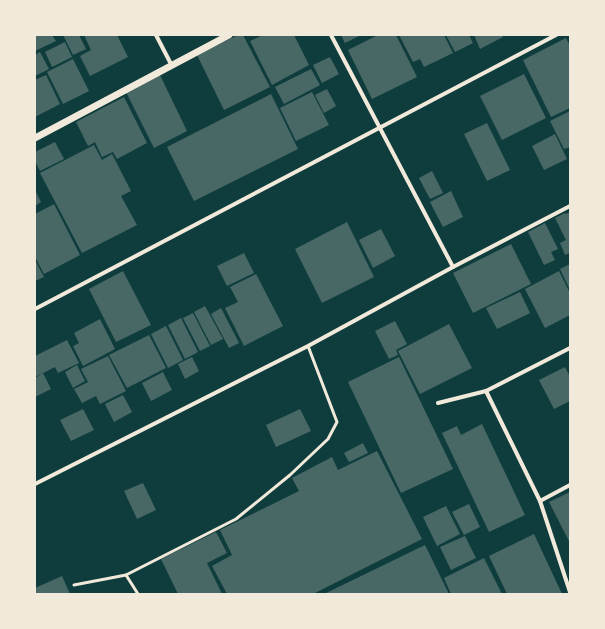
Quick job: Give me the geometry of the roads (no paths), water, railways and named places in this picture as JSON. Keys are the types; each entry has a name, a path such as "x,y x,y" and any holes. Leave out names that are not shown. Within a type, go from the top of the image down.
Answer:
{"street":[{"path":"156,35 172,66"},
{"path":"35,137 229,35"},
{"path":"331,35 453,267"},
{"path":"35,309 556,35"},
{"path":"35,484 308,346 453,267 570,206"},
{"path":"438,403 486,391 570,348"},
{"path":"486,391 540,501 570,592"},
{"path":"540,501 570,485"}],"lane":[{"path":"74,585 126,575 236,519 290,475 328,439 337,422 308,346"},
{"path":"126,575 138,594"}]}
